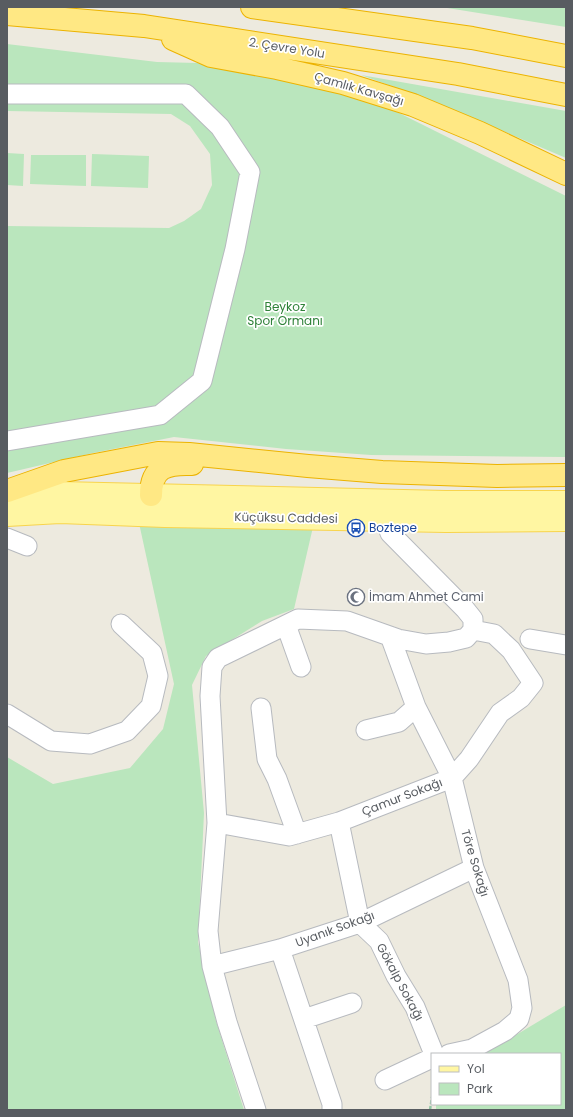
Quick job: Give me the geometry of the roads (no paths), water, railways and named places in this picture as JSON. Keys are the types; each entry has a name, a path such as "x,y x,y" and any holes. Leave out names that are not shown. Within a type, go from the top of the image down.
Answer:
{"highway":[{"path":"252,7 472,38 566,56"},
{"name":"2. Çevre Yolu","path":"7,14 144,26 458,74 566,95"},
{"name":"Çamlık Kavşağı","path":"144,26 211,56 277,68 343,83 413,105 480,133 566,174"},
{"path":"7,492 64,471 158,453 189,454 382,472 497,476 566,475"},
{"path":"151,495 151,483 157,472 166,466 184,463 308,466"}],"main road":[{"name":"Küçüksu Caddesi","path":"7,492 288,498 385,510 566,520"},
{"path":"151,495 156,507 164,516"},
{"name":"Küçüksu Caddesi","path":"7,515 60,512 164,516 385,510 566,502"}],"street":[{"path":"7,94 186,94 220,128 250,172 235,249 202,381 160,414 7,441"},
{"path":"256,1110 227,1022 212,966 208,931 217,823 210,696 212,667 218,658 298,619 347,621 398,639 426,644 450,642 466,638 474,630 473,619 465,608 390,533 385,510"},
{"path":"7,538 28,546"},
{"path":"7,714 51,741 90,744 127,731 151,706 158,676 152,654 121,624"},
{"path":"286,624 301,667"},
{"name":"Çamur Sokağı","path":"217,823 289,836 339,822 452,778 469,759 500,713 521,698 533,683 511,650 494,634 474,630"},
{"name":"Töre Sokağı","path":"390,636 416,707 452,778 474,868 518,980 522,1008 519,1019 505,1031 472,1049 454,1053"},
{"path":"530,639 566,645"},
{"path":"366,730 399,722 416,707"},
{"path":"261,708 267,759 277,779 297,834"},
{"path":"339,822 360,922"},
{"name":"Uyanık Sokağı","path":"212,966 280,949 360,922 474,868"},
{"name":"Gökalp Sokağı","path":"360,922 379,941 396,976 415,1007 434,1053"},
{"path":"280,949 332,1104 332,1110"},
{"path":"304,1019 352,1003"},
{"path":"385,1080 431,1058"}],"place":[{"name":"Boztepe","path":"356,528"},
{"name":"İmam Ahmet Cami","path":"356,597"}],"park label":[{"name":"Beykoz Spor Ormanı","path":"285,314"}]}
